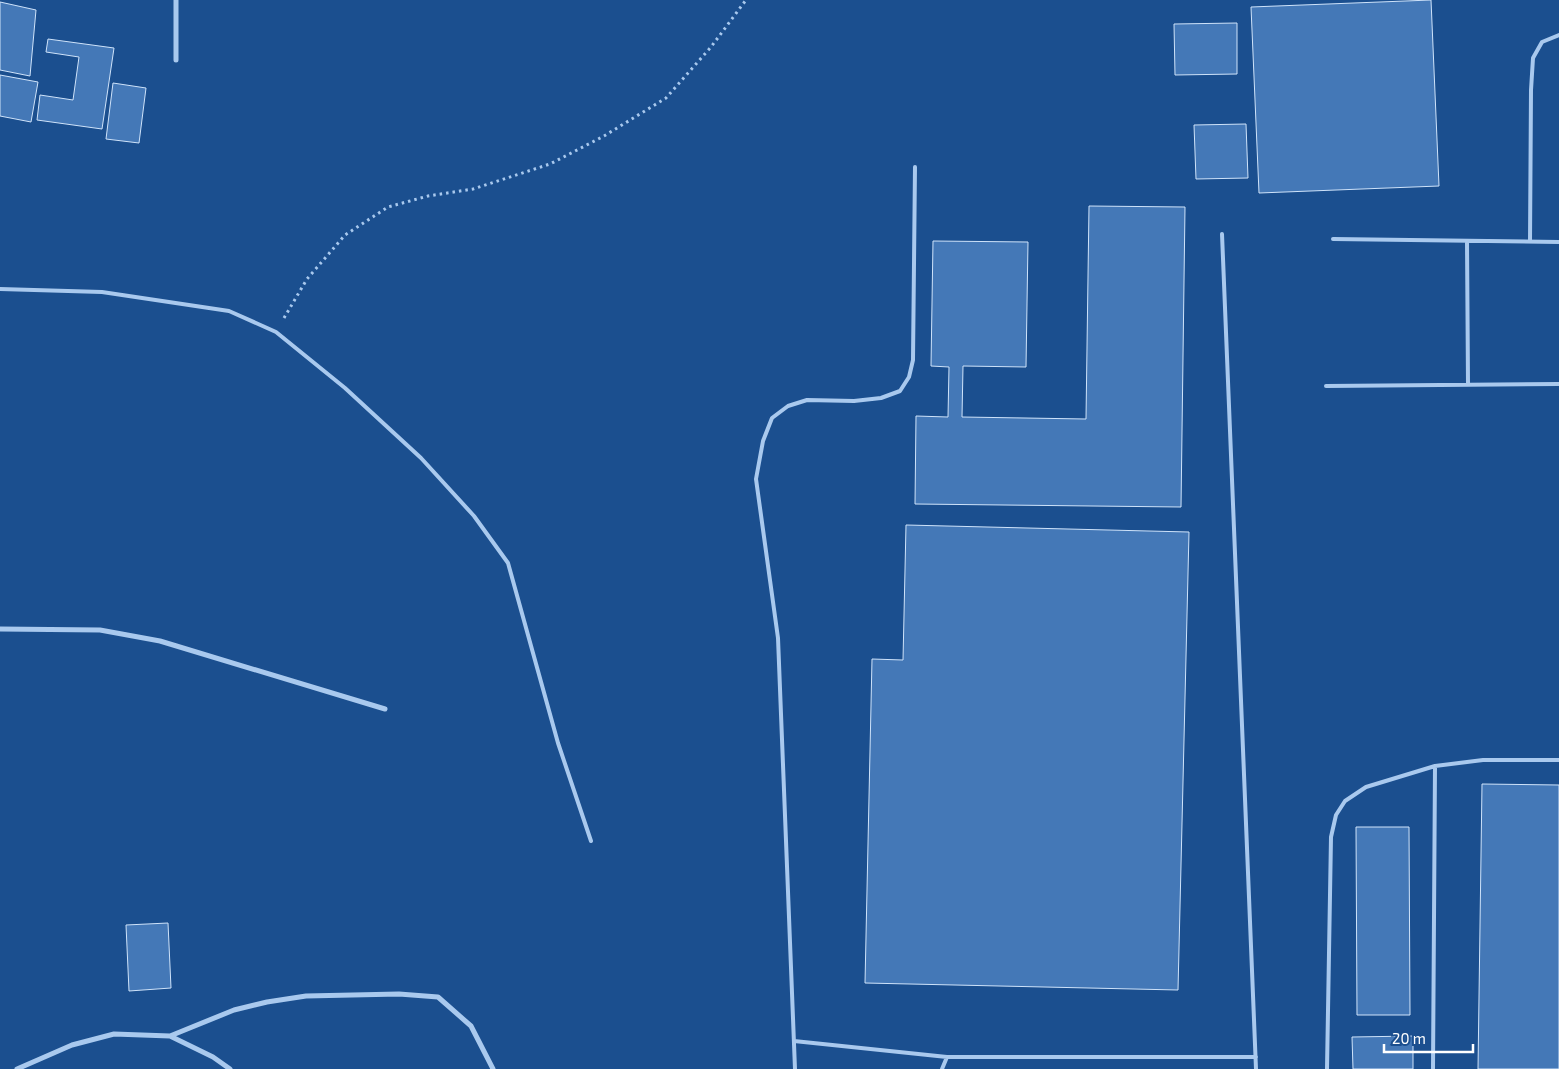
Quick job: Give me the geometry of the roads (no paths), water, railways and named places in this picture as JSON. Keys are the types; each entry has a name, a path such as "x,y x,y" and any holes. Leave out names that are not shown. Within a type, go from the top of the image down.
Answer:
{"street":[{"path":"176,0 176,60"},
{"path":"0,629 100,630 160,641 385,709"},
{"path":"170,1036 234,1010 306,996 399,994 438,997 471,1026 493,1069"},
{"path":"17,1069 72,1045 114,1034 170,1036 213,1057 230,1069"}],"lane":[{"path":"1530,241 1533,58 1542,42 1559,35"},
{"path":"795,1069 778,638 756,480 763,441 772,418 788,406 807,400 854,401 881,398 900,391 908,378 912,360 915,167"},
{"path":"1222,234 1256,1069"},
{"path":"1334,239 1559,242"},
{"path":"1467,241 1468,384"},
{"path":"0,289 102,292 229,311 276,332 345,388 421,458 474,516 508,564 558,743 591,841"},
{"path":"1326,386 1559,384"},
{"path":"1327,1069 1331,837 1336,815 1345,801 1366,788 1435,766 1483,760 1559,760"},
{"path":"1433,1069 1435,766"},
{"path":"794,1041 947,1057 1256,1057"},
{"path":"942,1069 947,1057"}]}
